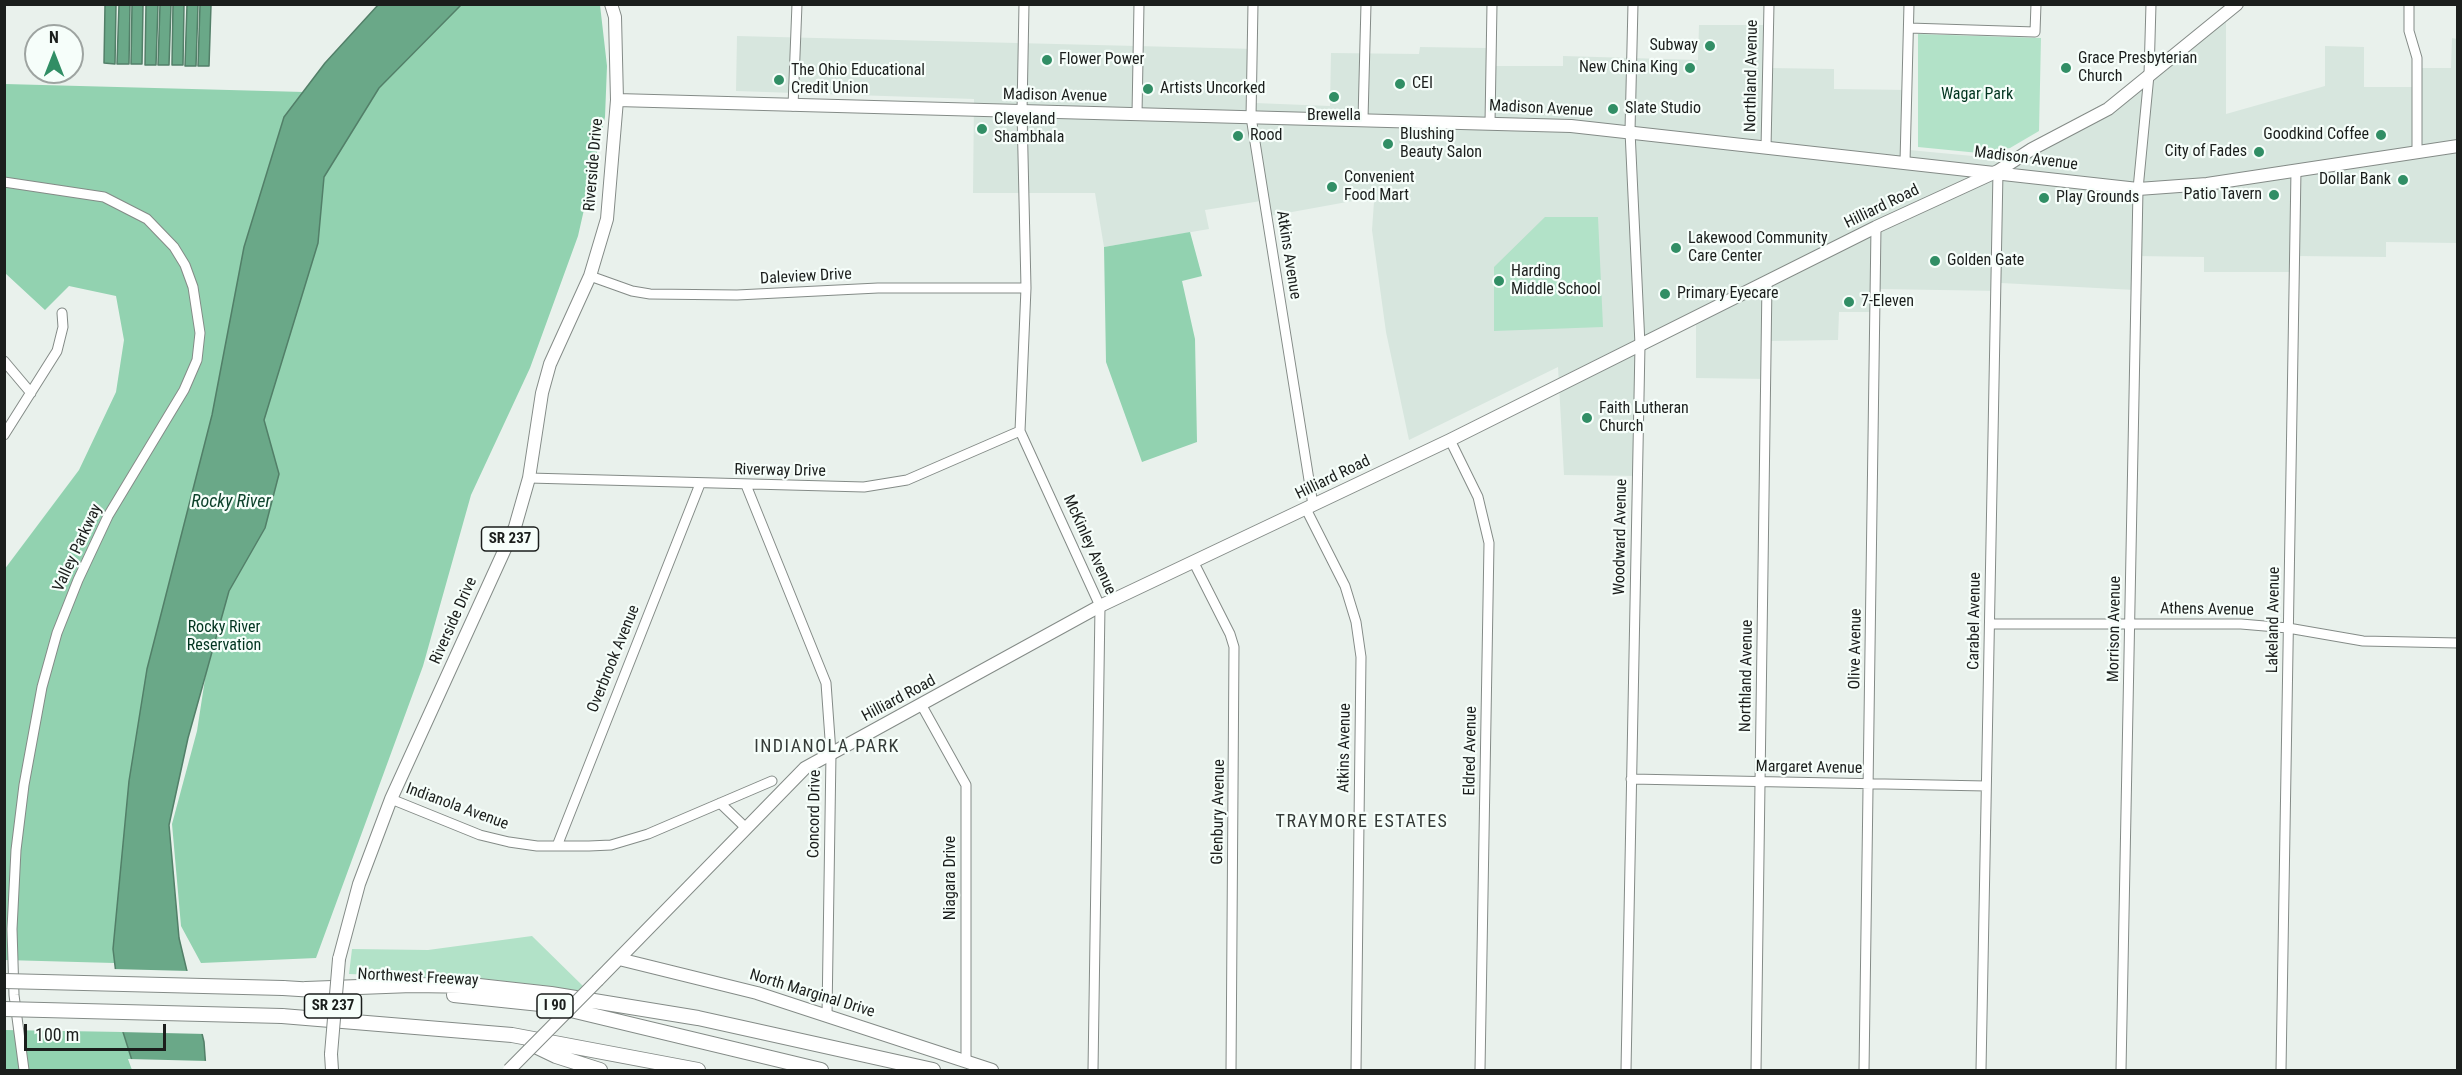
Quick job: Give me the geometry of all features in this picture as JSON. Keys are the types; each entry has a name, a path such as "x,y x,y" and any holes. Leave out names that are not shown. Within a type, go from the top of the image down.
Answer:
{"highway":[{"name":"Northwest Freeway","path":"4,981 468,995 550,1005 821,1071"},
{"path":"306,989 411,985 479,986 551,994 698,1018 933,1071"},
{"name":"I 90","path":"4,1009 282,1016 512,1035 698,1071"},
{"path":"512,1035 556,1056 600,1071"}],"main road":[{"name":"Riverside Drive","path":"332,1071 331,1054 339,959 358,884 391,800 515,527 529,478 540,403 550,364 590,276 607,219 617,100 617,50 611,4"},
{"name":"Hilliard Road","path":"509,1071 805,768 922,706 1049,632 1100,606 1449,440 1876,227 1998,171 2032,149 2108,109 2237,4"},
{"name":"Madison Avenue","path":"617,100 1363,119 1630,131 1766,148 1998,171 2138,189 2188,187 2418,150 2457,146"},
{"name":"North Marginal Drive","path":"619,959 757,993 992,1071"}],"street":[{"path":"794,106 797,4"},
{"name":"McKinley Avenue","path":"1024,4 1022,111 1026,288 1020,431 1100,606 1093,1071"},
{"path":"1137,114 1139,4"},
{"name":"Atkins Avenue","path":"1253,4 1251,117 1309,507 1346,586 1356,622 1361,657 1356,1071"},
{"path":"1363,119 1366,4"},
{"path":"1490,123 1492,4"},
{"name":"Woodward Avenue","path":"1626,1071 1640,345 1630,131 1633,4"},
{"name":"Northland Avenue","path":"1766,148 1769,4"},
{"path":"1905,162 1910,4"},
{"path":"1909,28 2035,32 2036,4"},
{"name":"Morrison Avenue","path":"2121,1071 2138,189 2149,75 2151,4"},
{"path":"2409,4 2409,31 2417,58 2418,150"},
{"name":"Lakeland Avenue","path":"2281,1071 2296,170"},
{"name":"Carabel Avenue","path":"1982,1071 1998,171"},
{"name":"Valley Parkway","path":"4,182 78,191 104,197 147,219 174,247 184,265 194,287 200,333 197,360 184,390 108,516 78,580 57,633 42,687 24,784 16,850 12,929 14,995 24,1071"},
{"name":"Olive Avenue","path":"1864,1071 1876,227"},
{"name":"Daleview Drive","path":"590,276 632,291 650,294 769,294 878,288 1026,288"},
{"name":"Northland Avenue","path":"1756,1071 1767,282"},
{"path":"4,435 57,351 63,327 62,313"},
{"path":"4,361 31,393"},
{"name":"Riverway Drive","path":"529,478 746,485 864,487 888,485 906,480 1020,431"},
{"name":"Eldred Avenue","path":"1449,440 1478,497 1489,543 1480,1071"},
{"name":"Overbrook Avenue","path":"557,846 700,484"},
{"name":"Concord Drive","path":"746,485 820,664 827,693 831,753 827,1015"},
{"name":"Glenbury Avenue","path":"1194,563 1230,634 1234,647 1231,1071"},
{"name":"Athens Avenue","path":"1990,624 2241,624 2288,628 2363,641 2457,643"},
{"name":"Niagara Drive","path":"922,706 966,785 966,1062"},
{"name":"Margaret Avenue","path":"1631,779 1986,786"},
{"name":"Indianola Avenue","path":"391,800 480,835 509,843 557,846 611,845 648,834 772,781"},
{"path":"720,803 746,828"}],"shaded area":[{"path":"2226,17 2226,114 2325,86 2325,46 2364,47 2364,87 2414,87 2414,68 2451,68 2452,38 2457,39 2457,243 2386,242 2386,257 2297,256 2297,272 2204,272 2204,257 2136,256 2135,290 2001,283 2001,291 1879,289 1879,312 1839,312 1838,340 1769,341 1768,379 1696,378 1696,324 1644,349 1641,476 1564,475 1558,367 1409,440 1386,332 1372,230 1374,202 1358,200 1270,216 1267,200 1205,210 1209,229 1104,247 1095,193 973,193 974,99 736,91 737,36 1256,49 1255,103 1330,106 1331,53 1419,54 1420,47 1486,48 1486,66 1563,66 1563,56 1698,60 1699,25 1770,25 1770,68 1834,69 1834,89 1910,90 1909,150 1994,158 2011,166 2111,110"}],"green space":[{"name":"Rocky River Reservation","path":"461,5 600,5 607,66 605,117 578,236 530,368 471,495 423,666 316,958 201,963 181,926 172,824 197,731 209,653 229,591 265,528 279,474 263,420 318,243 324,177 379,88"},
{"name":"Wagar Park","path":"1918,34 2041,38 2039,131 2010,148 1979,153 1918,147"},
{"path":"5,84 304,92 284,117 244,247 212,415 147,669 129,781 114,963 5,960 4,570 79,470 116,392 124,340 116,296 69,286 45,310 5,273"},
{"path":"1545,217 1598,217 1603,327 1494,331 1494,267"},
{"path":"1190,232 1202,276 1182,281 1195,339 1197,442 1142,462 1106,362 1104,247"},
{"path":"532,936 584,987 578,993 496,980 349,974 352,949 428,950"},
{"path":"5,1030 123,1032 135,1070 5,1070"}],"water":[{"path":"105,5 116,5 115,64 104,63"},
{"path":"119,5 130,5 129,64 117,64"},
{"path":"132,5 143,5 142,64 131,64"},
{"path":"146,5 158,5 156,65 145,65"},
{"path":"160,5 171,5 169,65 158,65"},
{"path":"173,5 184,5 183,65 172,65"},
{"path":"187,5 198,5 196,66 185,66"},
{"path":"200,5 211,5 209,66 198,66"},
{"name":"Rocky River","path":"378,5 461,5 379,88 324,177 318,243 264,420 279,474 265,528 229,591 188,738 169,825 179,938 204,1042 206,1070 135,1070 123,1032 113,949 129,781 147,669 212,415 244,247 284,117 325,63"}],"pier":[{"path":"112,969 190,971 206,1034 120,1032"},
{"path":"128,1059 208,1061 209,1070 132,1070"}],"place":[{"name":"Subway","path":"1710,46"},
{"name":"Flower Power","path":"1047,60"},
{"name":"New China King","path":"1690,68"},
{"name":"Grace Presbyterian Church","path":"2066,68"},
{"name":"The Ohio Educational Credit Union","path":"779,80"},
{"name":"CEI","path":"1400,84"},
{"name":"Artists Uncorked","path":"1148,89"},
{"name":"Brewella","path":"1334,97"},
{"name":"Slate Studio","path":"1613,109"},
{"name":"Cleveland Shambhala","path":"982,129"},
{"name":"Goodkind Coffee","path":"2381,135"},
{"name":"Rood","path":"1238,136"},
{"name":"Blushing Beauty Salon","path":"1388,144"},
{"name":"City of Fades","path":"2259,152"},
{"name":"Dollar Bank","path":"2403,180"},
{"name":"Convenient Food Mart","path":"1332,187"},
{"name":"Patio Tavern","path":"2274,195"},
{"name":"Play Grounds","path":"2044,198"},
{"name":"Lakewood Community Care Center","path":"1676,248"},
{"name":"Golden Gate","path":"1935,261"},
{"name":"Harding Middle School","path":"1499,281"},
{"name":"Primary Eyecare","path":"1665,294"},
{"name":"7-Eleven","path":"1849,302"},
{"name":"Faith Lutheran Church","path":"1587,418"}],"district":[{"name":"INDIANOLA PARK","path":"827,747"},
{"name":"TRAYMORE ESTATES","path":"1362,822"}]}
